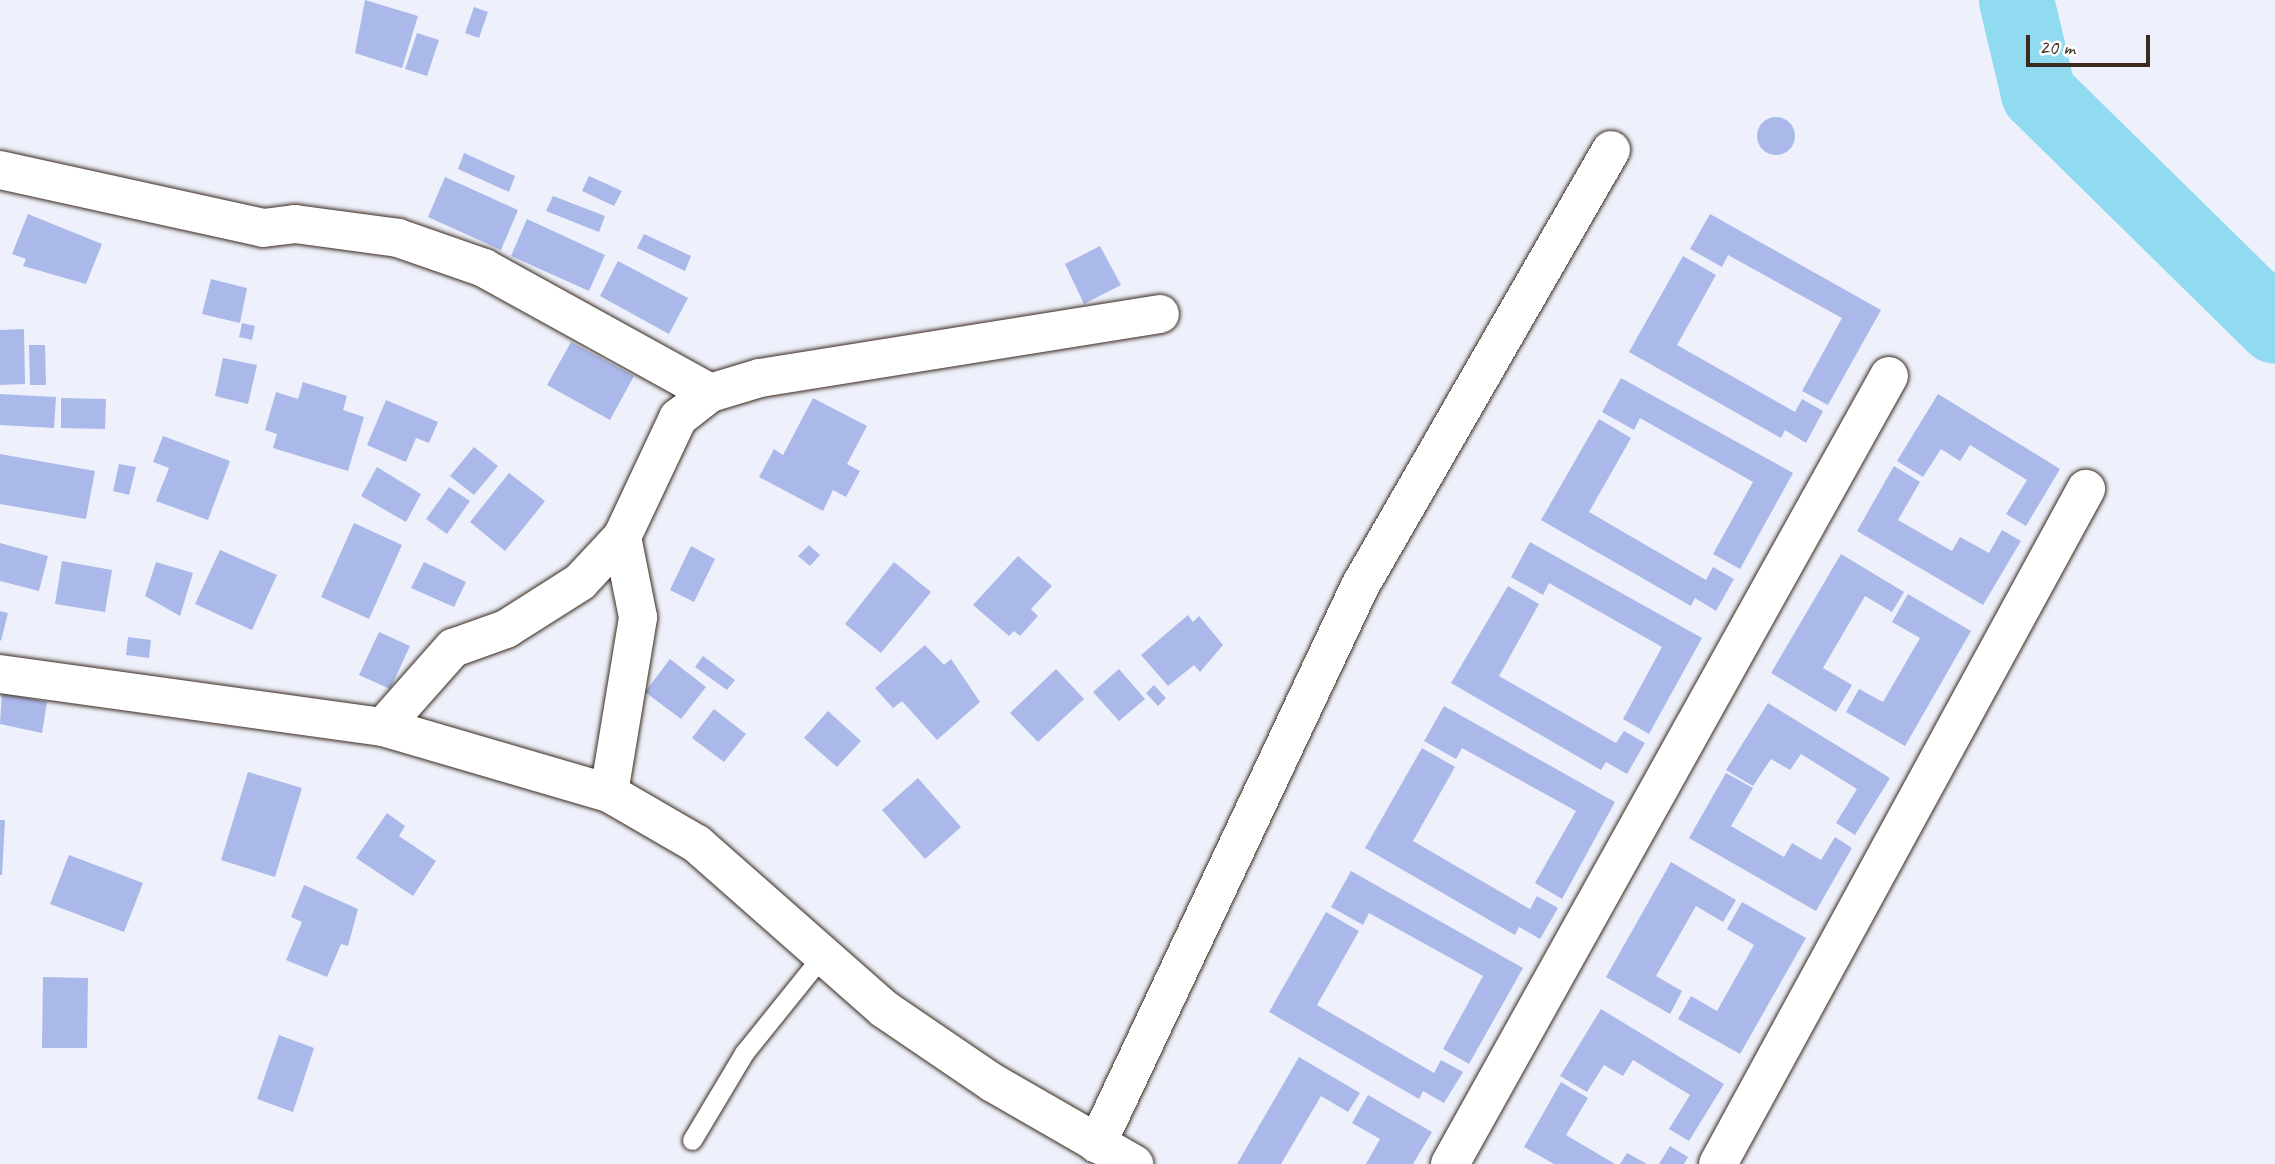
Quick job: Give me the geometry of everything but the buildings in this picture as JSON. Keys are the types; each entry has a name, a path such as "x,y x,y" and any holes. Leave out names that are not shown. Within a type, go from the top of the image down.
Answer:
{"street":[{"path":"1097,1144 1360,586 1611,150"},
{"path":"0,170 263,228 295,224 398,238 484,268 710,393"},
{"path":"383,727 453,648 506,629 580,582 622,537 678,418 710,393 760,378 1160,314"},
{"path":"1450,1164 1889,376"},
{"path":"1718,1164 2086,489"},
{"path":"609,793 638,617 622,537"},
{"path":"0,674 383,727 609,793 697,844 884,1009 1097,1144 1134,1164"}],"lane":[{"path":"692,1140 744,1053 822,956"}],"waterway":[{"path":"2016,0 2038,93 2275,326"}]}
